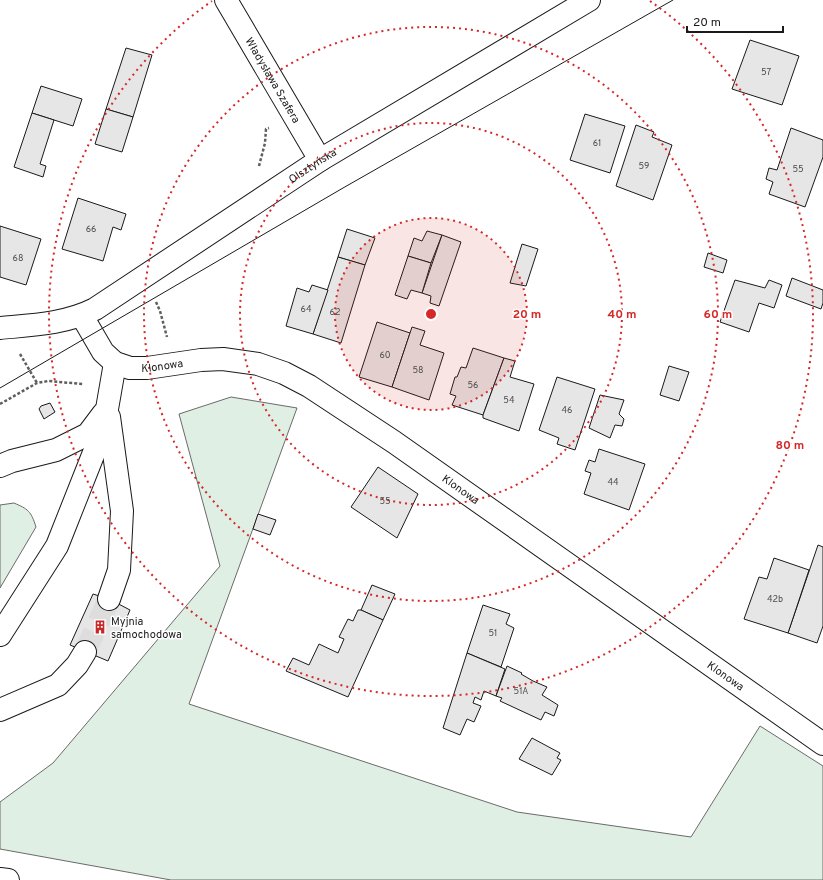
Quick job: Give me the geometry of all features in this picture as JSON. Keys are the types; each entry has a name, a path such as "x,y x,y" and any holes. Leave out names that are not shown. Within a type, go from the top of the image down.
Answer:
{"street":[{"name":"Władysława Szafera","path":"226,0 320,160"},
{"name":"Olsztyńska","path":"0,328 61,321 82,316 95,309 320,160 589,0"},
{"path":"0,635 57,546 98,445 107,409 114,363 100,348 82,316"},
{"name":"Klonowa","path":"114,363 130,368 147,368 201,360 223,359 258,364 284,373 309,386 394,442 823,744"},
{"path":"0,466 12,461 56,450 88,434 107,409"},
{"path":"107,409 122,511 119,570 109,599"},
{"path":"0,710 58,685 77,665 85,652"},
{"path":"0,878 8,880"}],"green space":[{"path":"231,397 297,408 189,704 517,812 691,837 760,726 823,766 823,880 171,880 0,849 0,802 53,763 220,566 179,414"},
{"path":"14,503 23,507 31,514 36,527 0,588 0,505"}],"building":[{"path":"750,40 799,56 782,105 732,89"},
{"path":"126,48 152,55 133,117 106,109"},
{"path":"41,86 82,99 73,126 32,113"},
{"path":"106,109 133,117 122,152 95,144"},
{"path":"32,113 54,120 40,164 46,166 43,177 14,167"},
{"path":"585,114 625,126 610,173 570,160"},
{"path":"636,125 654,132 652,137 672,145 653,200 616,186"},
{"path":"791,128 823,140 823,157 805,207 769,194 773,182 766,179 769,168 777,170"},
{"path":"78,198 126,214 121,230 113,227 103,261 62,249"},
{"path":"0,226 41,239 26,285 0,277"},
{"path":"347,229 375,238 365,265 338,257"},
{"path":"427,231 442,235 431,263 408,256 414,238 422,241"},
{"path":"442,235 461,242 439,306 430,303 431,296 422,293"},
{"path":"522,244 538,249 526,286 510,283"},
{"path":"708,253 727,260 723,273 704,267"},
{"path":"408,256 431,263 422,293 411,290 407,299 395,295"},
{"path":"338,257 365,265 341,343 313,334"},
{"path":"792,278 823,290 823,303 821,309 786,296"},
{"path":"735,280 765,288 769,280 782,285 774,308 759,303 749,332 720,322"},
{"path":"312,285 328,290 313,334 286,326 297,288 309,292"},
{"path":"377,322 410,333 392,387 359,377"},
{"path":"412,327 425,331 420,345 444,353 429,400 392,387"},
{"path":"473,348 504,358 483,415 452,405 456,396 450,394 455,377 457,377 461,367 466,368"},
{"path":"504,358 515,361 510,377 534,384 519,431 483,418"},
{"path":"669,366 689,372 679,401 660,395"},
{"path":"557,377 595,389 575,450 557,444 559,438 539,430"},
{"path":"600,395 624,400 619,414 624,419 622,426 615,425 610,438 589,428"},
{"path":"50,403 55,412 44,419 39,409 41,406"},
{"path":"599,449 645,464 629,510 584,494 591,473 585,471 589,460 595,462"},
{"path":"378,467 418,494 397,538 351,507"},
{"path":"258,514 276,520 270,535 253,529"},
{"path":"818,545 823,547 823,626 817,643 788,633"},
{"path":"774,558 809,570 788,633 744,619 759,577 767,579"},
{"path":"372,585 395,594 383,620 361,610"},
{"name":"Myjnia samochodowa","path":"93,594 109,599 130,610 108,661 70,645"},
{"path":"483,605 510,614 506,624 514,628 501,667 467,653"},
{"path":"358,610 383,620 348,697 286,671 293,658 309,665 319,644 338,653 344,639 339,637 348,619 353,621"},
{"path":"467,653 505,669 496,696 484,691 481,700 475,697 473,703 481,706 474,722 467,719 460,735 443,728"},
{"path":"507,666 547,687 542,695 558,705 554,716 545,712 541,720 500,701 502,698 496,696"},
{"path":"532,738 560,753 557,758 561,760 552,775 519,759"}],"tunnel":[{"path":"85,652 109,599"}],"tram line":[{"path":"0,388 343,188 673,0"}],"place":[{"name":"Myjnia samochodowa","path":"100,627"}]}
